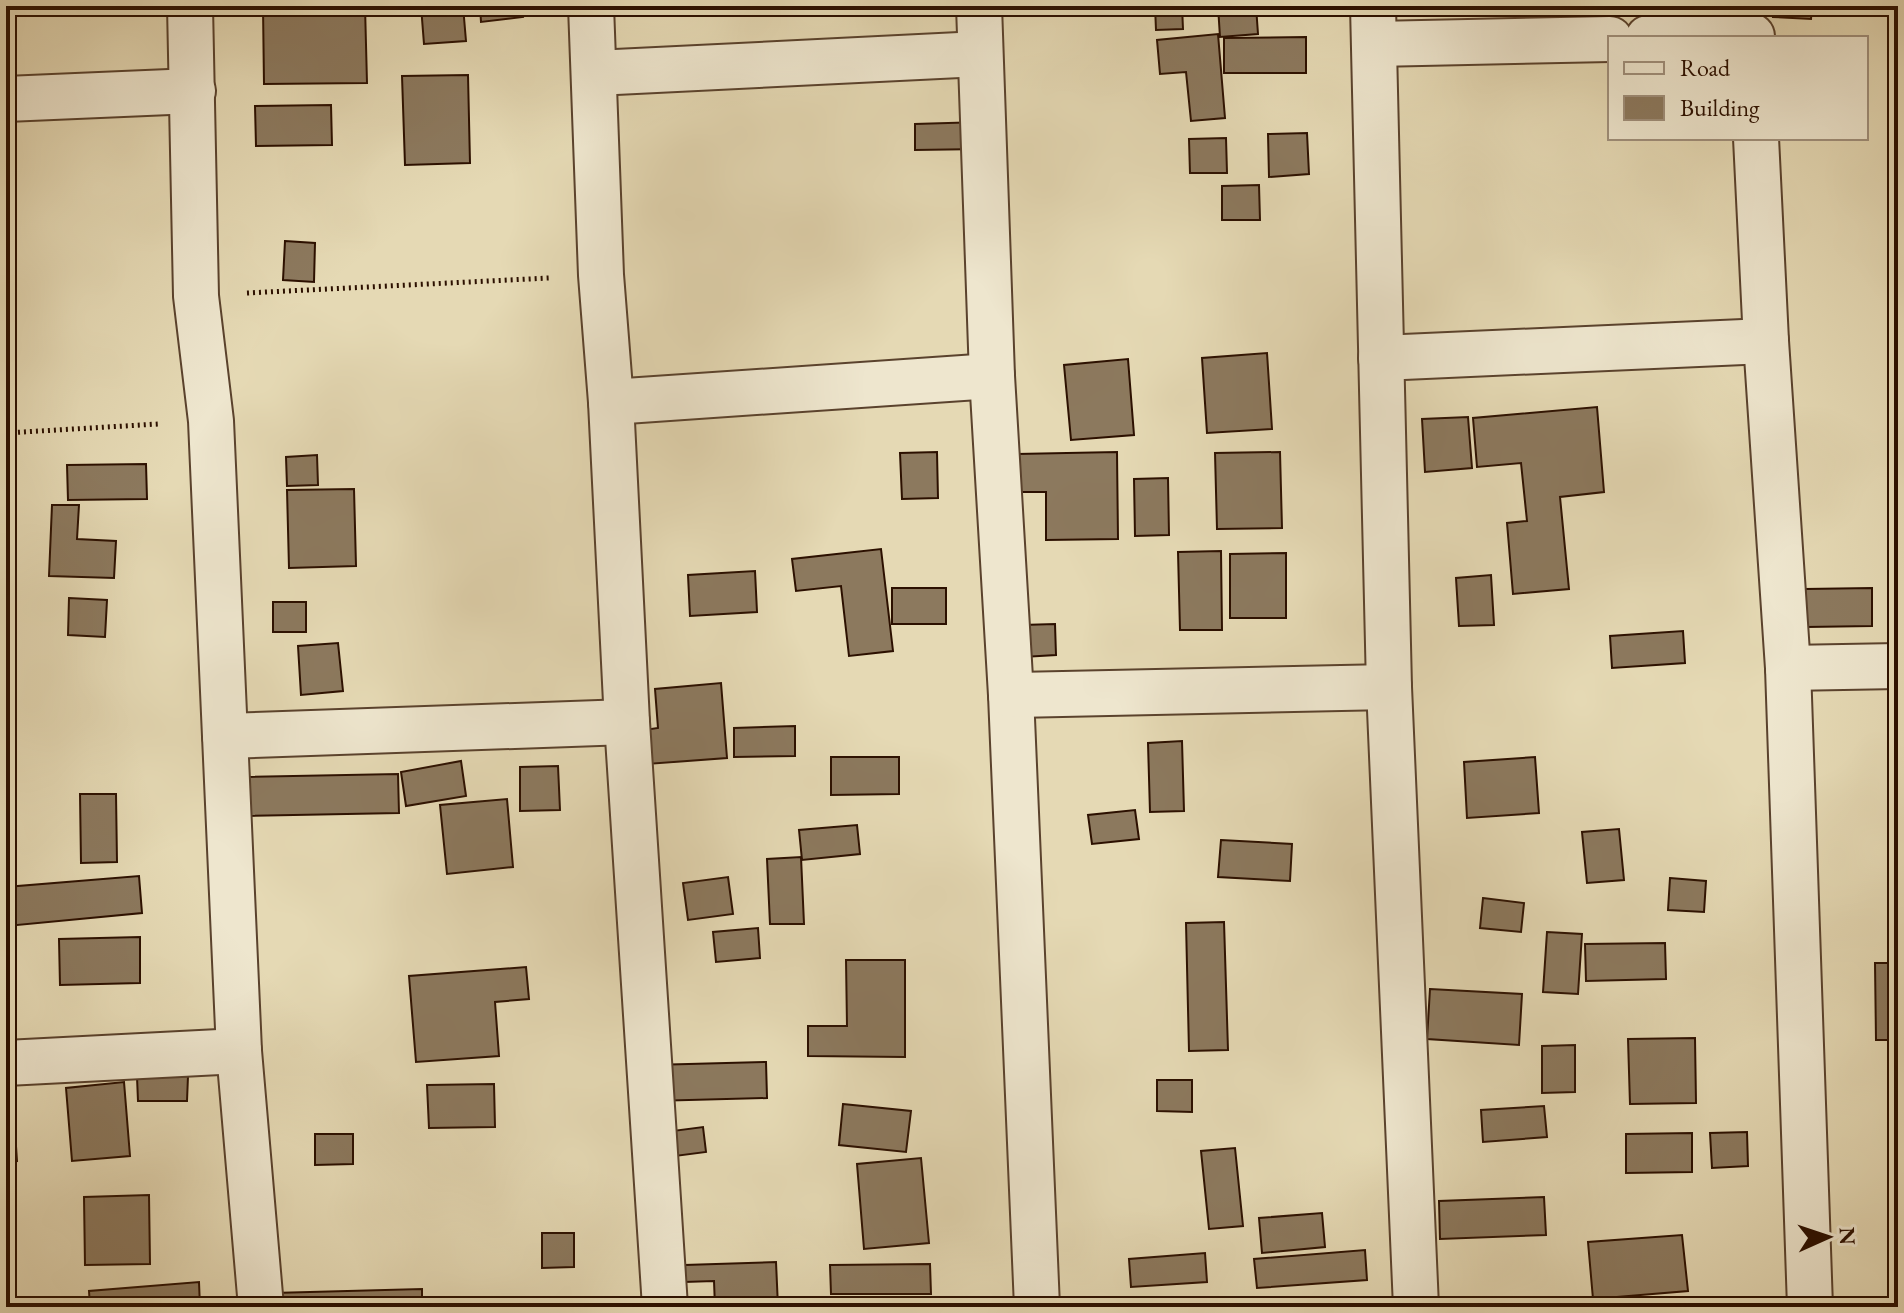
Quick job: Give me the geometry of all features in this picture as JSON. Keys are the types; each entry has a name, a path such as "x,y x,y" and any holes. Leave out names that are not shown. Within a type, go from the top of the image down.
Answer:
{"street":[{"path":"190,6 196,296 211,421 239,1051 261,1307"},
{"path":"591,6 601,275 665,1307"},
{"path":"979,6 992,376 1011,695 1037,1307"},
{"path":"1416,1307 1389,687 1374,25 1608,39"},
{"path":"1667,36 1752,27"},
{"path":"595,73 980,54"},
{"path":"6,99 193,91"},
{"path":"1756,140 1788,668 1810,1307"},
{"path":"1381,358 1766,341"},
{"path":"611,402 992,376"},
{"path":"1788,668 1898,666"},
{"path":"1011,695 1389,687"},
{"path":"225,736 627,722"},
{"path":"6,1063 239,1051"}],"path":[{"path":"196,296 601,275"},
{"path":"6,433 211,421"}],"building":[{"path":"365,6 367,83 264,84 263,7"},
{"path":"421,6 463,6 466,41 424,44"},
{"path":"480,6 521,6 523,17 481,22"},
{"path":"1155,6 1182,6 1183,29 1156,30"},
{"path":"1218,6 1256,6 1258,34 1220,37"},
{"path":"1774,6 1812,6 1811,19 1773,17"},
{"path":"1218,34 1225,118 1191,121 1186,72 1160,74 1157,40"},
{"path":"1306,37 1306,73 1224,73 1224,38"},
{"path":"468,75 470,163 405,165 402,76"},
{"path":"331,105 332,145 256,146 255,106"},
{"path":"981,122 981,149 915,150 915,124"},
{"path":"1307,133 1309,174 1269,177 1268,134"},
{"path":"1226,138 1227,173 1190,173 1189,139"},
{"path":"1259,185 1260,220 1222,220 1222,186"},
{"path":"285,241 315,243 314,282 283,280"},
{"path":"1267,353 1272,429 1207,433 1202,358"},
{"path":"1128,359 1134,435 1071,440 1064,365"},
{"path":"1597,407 1604,492 1560,497 1569,589 1513,594 1507,523 1527,521 1521,463 1477,467 1473,418"},
{"path":"1468,417 1472,468 1425,472 1422,419"},
{"path":"937,452 938,498 902,499 900,453"},
{"path":"1117,452 1118,539 1046,540 1046,492 1014,492 1013,454"},
{"path":"1280,452 1282,528 1217,529 1215,453"},
{"path":"317,455 318,485 287,486 286,457"},
{"path":"146,464 147,499 68,500 67,465"},
{"path":"1168,478 1169,535 1135,536 1134,479"},
{"path":"354,489 356,566 289,568 287,490"},
{"path":"52,505 79,505 77,539 116,541 114,578 49,576"},
{"path":"1895,527 1898,527 1898,576 1894,576"},
{"path":"881,549 893,651 849,656 841,586 796,591 792,559"},
{"path":"1221,551 1222,630 1180,630 1178,552"},
{"path":"1286,553 1286,618 1230,618 1230,554"},
{"path":"755,571 757,612 690,616 688,575"},
{"path":"1491,575 1494,625 1459,626 1456,578"},
{"path":"892,588 946,588 946,624 892,624"},
{"path":"1872,588 1872,626 1806,627 1805,589"},
{"path":"69,598 107,600 105,637 68,635"},
{"path":"273,602 306,602 306,632 273,632"},
{"path":"1055,624 1056,655 1023,657 1022,625"},
{"path":"1683,631 1685,663 1612,668 1610,636"},
{"path":"338,643 343,691 301,695 298,646"},
{"path":"721,683 727,758 647,764 644,730 658,728 655,689"},
{"path":"795,726 795,756 734,757 734,728"},
{"path":"1182,741 1184,811 1150,812 1148,743"},
{"path":"831,757 899,757 899,794 831,795"},
{"path":"1535,757 1539,813 1467,818 1464,762"},
{"path":"461,761 466,796 406,806 401,772"},
{"path":"558,766 560,810 520,811 520,767"},
{"path":"398,774 399,813 247,816 246,777"},
{"path":"80,794 116,794 117,862 81,863"},
{"path":"507,799 513,867 447,874 440,805"},
{"path":"1135,810 1139,839 1092,844 1088,815"},
{"path":"857,825 860,854 802,860 799,830"},
{"path":"1619,829 1624,880 1587,883 1582,832"},
{"path":"1221,840 1292,844 1290,881 1218,877"},
{"path":"801,857 804,924 770,924 767,859"},
{"path":"139,876 142,913 7,926 6,887"},
{"path":"728,877 733,914 688,920 683,883"},
{"path":"1670,878 1706,881 1704,912 1668,910"},
{"path":"1483,898 1524,903 1521,932 1480,928"},
{"path":"1224,922 1228,1050 1189,1051 1186,923"},
{"path":"758,928 760,958 716,962 713,932"},
{"path":"1547,932 1582,934 1578,994 1543,992"},
{"path":"140,937 140,983 60,985 59,939"},
{"path":"1665,943 1666,979 1586,981 1585,944"},
{"path":"846,960 905,960 905,1057 808,1056 808,1026 847,1026"},
{"path":"1875,963 1898,963 1898,1040 1876,1040"},
{"path":"526,967 529,999 495,1002 499,1056 416,1062 409,976"},
{"path":"1430,989 1522,994 1519,1045 1427,1039"},
{"path":"1695,1038 1696,1103 1630,1104 1628,1039"},
{"path":"1575,1045 1575,1092 1542,1093 1542,1046"},
{"path":"766,1062 767,1098 652,1101 651,1065"},
{"path":"188,1076 187,1101 138,1101 137,1077"},
{"path":"1157,1080 1192,1080 1192,1112 1157,1111"},
{"path":"124,1082 130,1156 72,1161 66,1088"},
{"path":"494,1084 495,1127 429,1128 427,1085"},
{"path":"6,1087 12,1087 17,1161 6,1162"},
{"path":"843,1104 911,1111 906,1152 839,1145"},
{"path":"1544,1106 1547,1137 1483,1142 1481,1110"},
{"path":"703,1127 706,1152 660,1158 657,1133"},
{"path":"1747,1132 1748,1166 1712,1168 1710,1133"},
{"path":"1692,1133 1692,1172 1626,1173 1626,1134"},
{"path":"315,1134 353,1134 353,1164 315,1165"},
{"path":"1235,1148 1243,1226 1209,1229 1201,1151"},
{"path":"921,1158 929,1243 864,1249 857,1164"},
{"path":"149,1195 150,1264 85,1265 84,1197"},
{"path":"1544,1197 1546,1235 1440,1239 1439,1201"},
{"path":"1322,1213 1325,1247 1262,1253 1259,1218"},
{"path":"542,1233 574,1233 574,1267 542,1268"},
{"path":"1682,1235 1688,1291 1593,1299 1588,1242"},
{"path":"1894,1245 1898,1245 1898,1283 1896,1283"},
{"path":"1365,1250 1367,1280 1257,1288 1254,1259"},
{"path":"1205,1253 1207,1282 1131,1287 1129,1259"},
{"path":"776,1262 778,1307 715,1307 714,1281 654,1283 653,1266"},
{"path":"930,1264 931,1294 831,1294 830,1265"},
{"path":"199,1282 200,1307 90,1307 89,1291"},
{"path":"422,1289 422,1307 273,1307 273,1293"},
{"path":"1097,1297 1130,1297 1129,1307 1097,1307"},
{"path":"1895,1301 1896,1307 1845,1307 1845,1303"}]}
